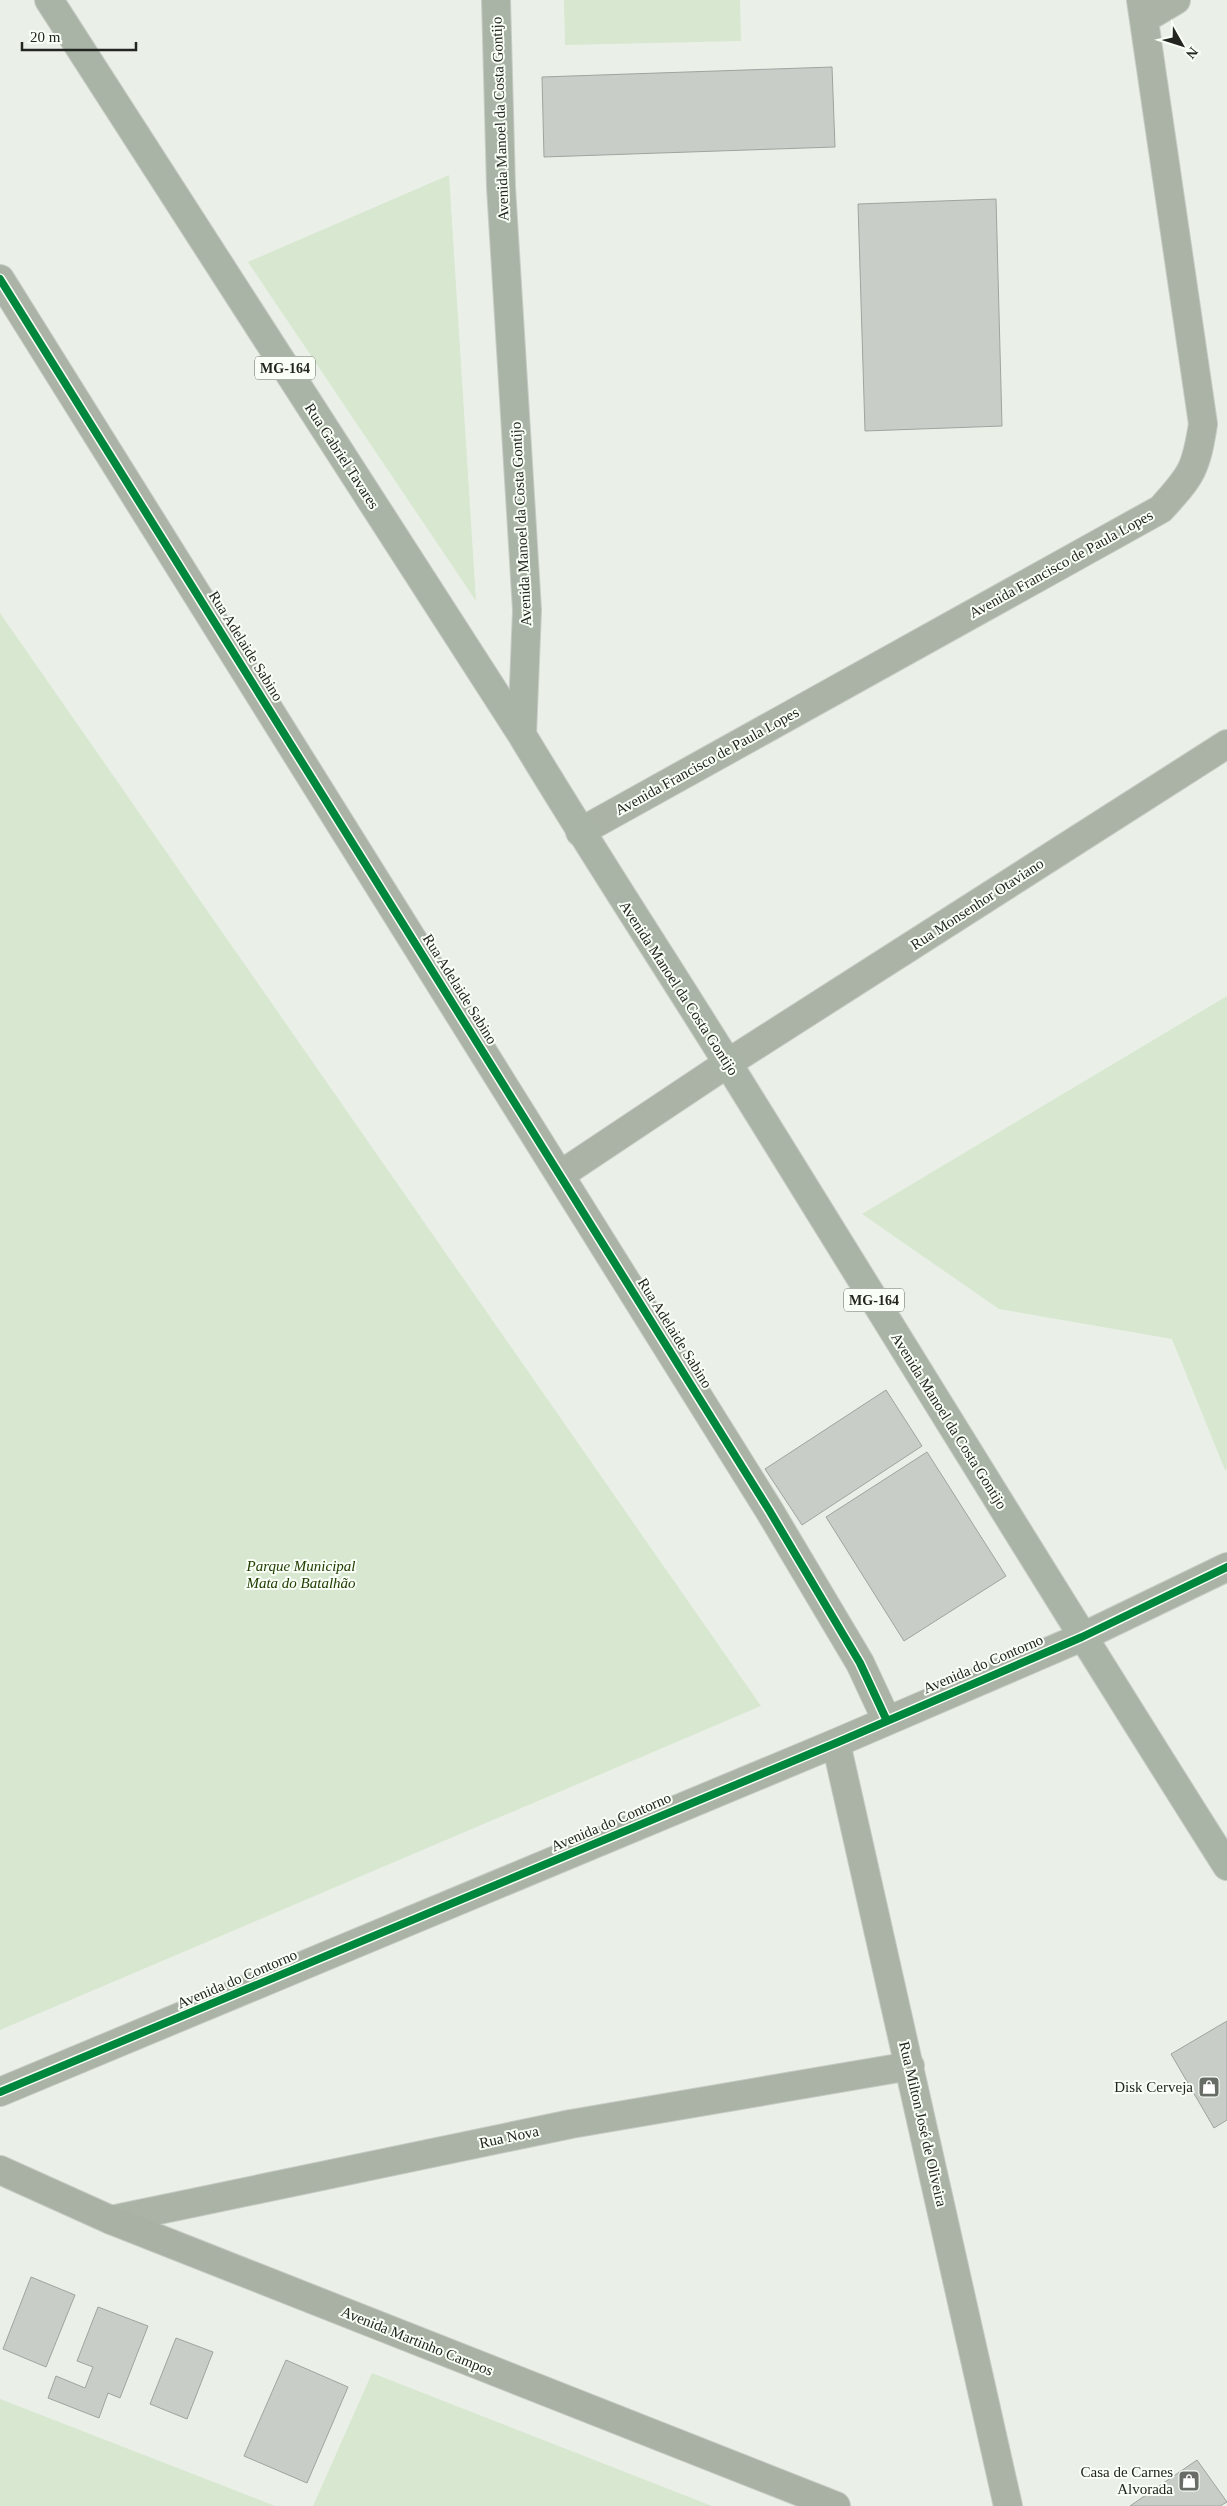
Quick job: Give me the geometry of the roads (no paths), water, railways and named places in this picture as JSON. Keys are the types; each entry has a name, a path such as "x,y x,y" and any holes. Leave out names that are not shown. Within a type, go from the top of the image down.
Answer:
{"main road":[{"name":"Rua Gabriel Tavares","path":"49,0 522,735"},
{"name":"Avenida Manoel da Costa Gontijo","path":"496,0 501,187 527,610 522,735 580,832 728,1064 1082,1637 1227,1866"},
{"name":"Avenida Martinho Campos","path":"0,2170 111,2220 836,2506"}],"street":[{"path":"1143,9 1176,0"},
{"name":"Avenida Francisco de Paula Lopes","path":"580,832 1161,509 1188,480 1198,457 1203,424 1143,9"},
{"name":"Rua Adelaide Sabino","path":"0,279 770,1510 860,1663 887,1721"},
{"name":"Rua Monsenhor Otaviano","path":"560,1175 728,1064 1227,744"},
{"name":"Avenida do Contorno","path":"0,2092 836,1743 1082,1637 1227,1567"},
{"name":"Rua Milton José de Oliveira","path":"836,1743 1008,2506"},
{"name":"Rua Nova","path":"111,2220 571,2124 910,2066"}],"place":[{"name":"Disk Cerveja","path":"1209,2087"},
{"name":"Casa de Carnes Alvorada","path":"1189,2481"}],"park label":[{"name":"Parque Municipal Mata do Batalhão","path":"301,1574"}]}
